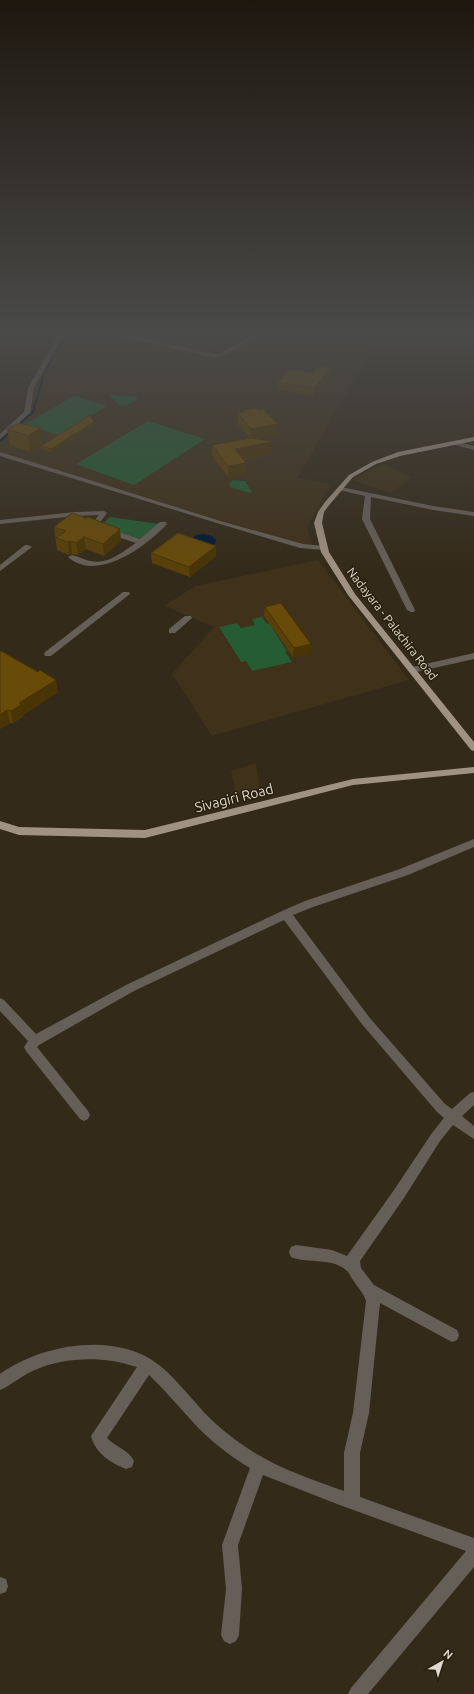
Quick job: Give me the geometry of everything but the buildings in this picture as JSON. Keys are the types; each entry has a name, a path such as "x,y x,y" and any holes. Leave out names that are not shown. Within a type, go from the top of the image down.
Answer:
{"main road":[{"name":"Nadayara - Palachira Road","path":"474,439 398,454 374,463 351,476 327,503 320,515 318,523 324,548 334,568 352,595 474,748"},
{"name":"Sivagiri Road","path":"0,825 19,831 145,834 352,782 474,770"}],"street":[{"path":"0,437 27,414"},
{"path":"454,443 474,448"},
{"path":"0,454 222,523 303,546 324,548"},
{"path":"341,489 474,514"},
{"path":"368,495 366,519 411,610"},
{"path":"0,522 75,514 104,513 94,526 141,542"},
{"path":"72,557 92,564 101,565 113,561 164,524"},
{"path":"0,569 28,547"},
{"path":"48,654 126,594"},
{"path":"172,631 188,618"},
{"path":"412,670 474,656"},
{"path":"84,1115 30,1047 35,1041 130,988 286,914 310,904 404,872 474,843"},
{"path":"286,914 365,1020 441,1108 474,1133"},
{"path":"0,1003 35,1041"},
{"path":"353,1268 353,1259 399,1194 436,1137 452,1116 474,1097"},
{"path":"296,1252 313,1255 325,1254 342,1259 353,1268 360,1280 370,1290 452,1335"},
{"path":"352,1502 352,1454 361,1413 373,1301 370,1290"},
{"path":"0,1383 17,1370 47,1357 72,1353 102,1353 127,1357 147,1365 171,1386 197,1416 226,1442 259,1464 352,1502 474,1546"},
{"path":"126,1461 102,1445 99,1440 99,1436 147,1365"},
{"path":"230,1635 234,1589 230,1546 259,1464"},
{"path":"357,1694 474,1554"}],"shaded area":[{"path":"31,414 334,414 297,478 331,484 307,527 312,544 309,547 0,453 0,442"},
{"path":"383,464 413,477 391,493 352,480"},
{"path":"318,560 409,680 212,736 172,674 214,627 164,606 195,586"},
{"path":"256,763 260,789 236,794 231,771"}],"green space":[{"path":"42,414 93,414 58,435 25,424"},
{"path":"148,421 205,439 134,485 76,464"},
{"path":"233,480 245,481 252,492 249,493 230,487 229,484"},
{"path":"110,517 159,524 140,539 100,526"},
{"path":"262,617 267,624 269,623 287,651 285,651 292,662 252,671 246,661 241,662 219,627 237,623 241,628 255,625 252,619"}],"water":[{"path":"204,534 212,536 216,540 215,544 212,546 191,539 196,535"}],"waterway":[{"path":"17,426 31,414"},
{"path":"0,441 10,432"}]}
